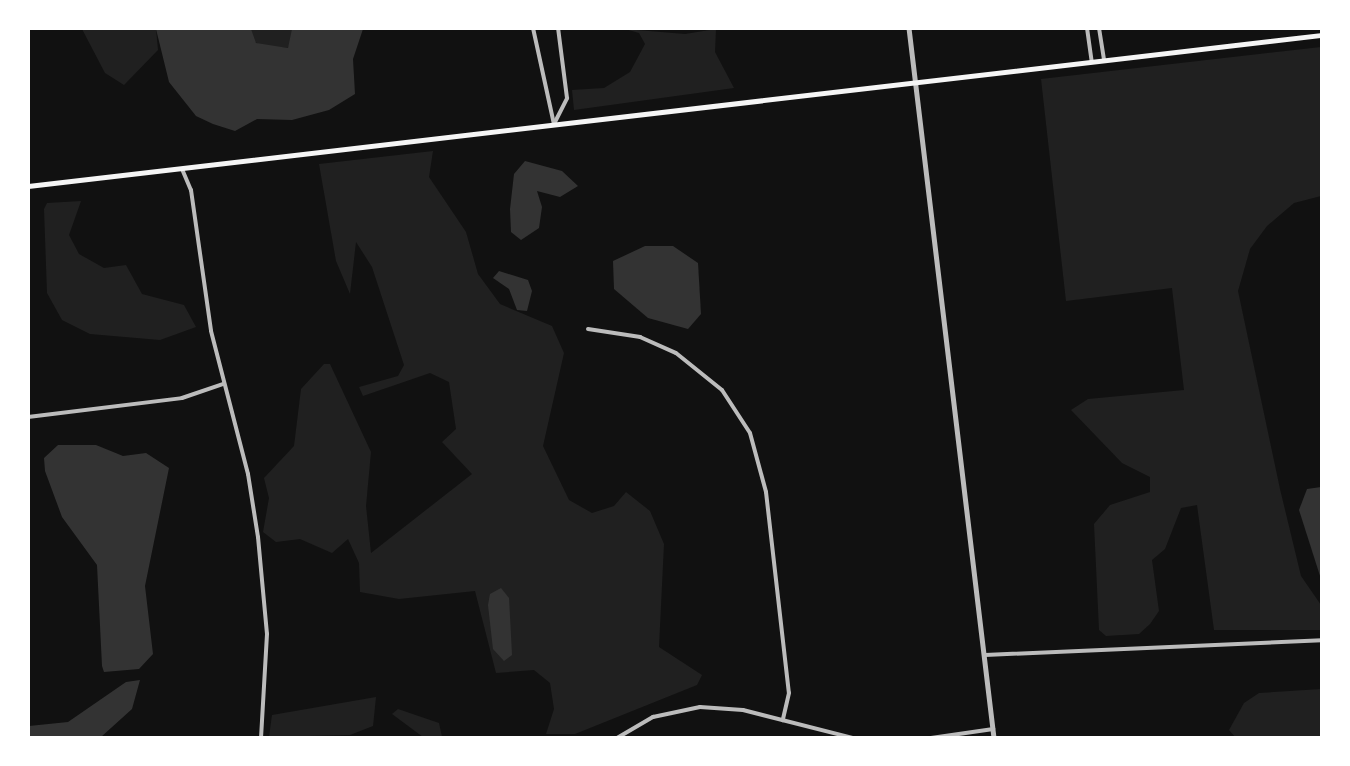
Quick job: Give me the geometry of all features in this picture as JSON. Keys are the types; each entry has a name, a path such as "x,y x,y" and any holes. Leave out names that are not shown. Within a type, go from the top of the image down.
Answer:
{"main road":[{"path":"28,186 1322,35"}],"street":[{"path":"533,28 554,124"},
{"path":"554,124 567,98 558,28"},
{"path":"909,28 994,738"},
{"path":"1087,28 1092,62"},
{"path":"1099,28 1104,61"},
{"path":"182,169 191,190 223,384 248,474 265,601 261,738"},
{"path":"588,329 616,331 676,352 722,390 750,433 768,512 789,693 783,720"},
{"path":"28,417 182,398 223,384"},
{"path":"985,655 1322,640"},
{"path":"617,738 653,717 688,708 725,707 853,738"},
{"path":"931,738 993,729"}],"shaded area":[{"path":"82,29 156,29 158,50 124,85 105,73"},
{"path":"156,29 251,29 256,43 288,48 292,29 363,29 353,59 355,94 329,110 292,120 257,119 235,131 213,124 196,116 169,82"},
{"path":"251,29 292,29 294,35 288,48 261,46 252,40"},
{"path":"625,29 685,34 716,29 715,52 734,88 574,110 572,90 604,88 630,72 645,44 639,33"},
{"path":"1321,47 1321,196 1294,203 1267,226 1250,249 1238,291 1301,576 1321,605 1321,630 1214,630 1197,505 1181,508 1165,549 1152,560 1159,611 1150,624 1139,634 1106,636 1099,630 1094,524 1110,505 1150,492 1150,477 1122,463 1071,410 1088,399 1184,390 1172,288 1066,301 1041,79"},
{"path":"433,151 429,177 466,232 478,274 500,304 552,326 564,353 543,446 569,500 592,513 614,506 626,492 650,511 664,544 659,647 702,675 697,685 575,734 546,734 554,709 550,683 534,670 496,673 475,591 399,599 360,592 359,563 348,539 332,553 300,539 276,542 263,532 269,498 264,478 294,446 301,389 324,364 330,364 371,452 366,506 371,553 472,474 442,442 456,429 449,382 430,373 363,396 359,387 398,376 404,365 372,267 356,242 350,294 336,261 319,164"},
{"path":"525,161 562,171 578,186 560,197 537,191 542,207 539,228 521,240 511,232 510,209 514,174"},
{"path":"81,201 69,235 79,254 104,268 126,265 142,294 184,305 196,327 160,340 90,334 62,320 47,293 44,209 47,203"},
{"path":"645,246 673,246 698,263 701,314 688,329 648,318 614,289 613,261"},
{"path":"499,271 528,280 532,291 527,311 517,310 509,289 493,278"},
{"path":"58,445 96,445 123,456 146,453 169,468 145,586 153,654 139,669 104,672 97,565 62,517 45,471 44,458"},
{"path":"1322,487 1321,579 1299,510 1307,489"},
{"path":"501,588 509,598 512,655 504,661 493,649 488,605 490,594"},
{"path":"140,680 132,709 101,737 29,737 29,726 68,722 126,682"},
{"path":"1321,689 1321,736 1235,737 1229,730 1244,703 1259,693"},
{"path":"376,697 373,726 350,735 269,737 272,715"},
{"path":"398,709 439,723 442,737 423,737 392,714"}]}
